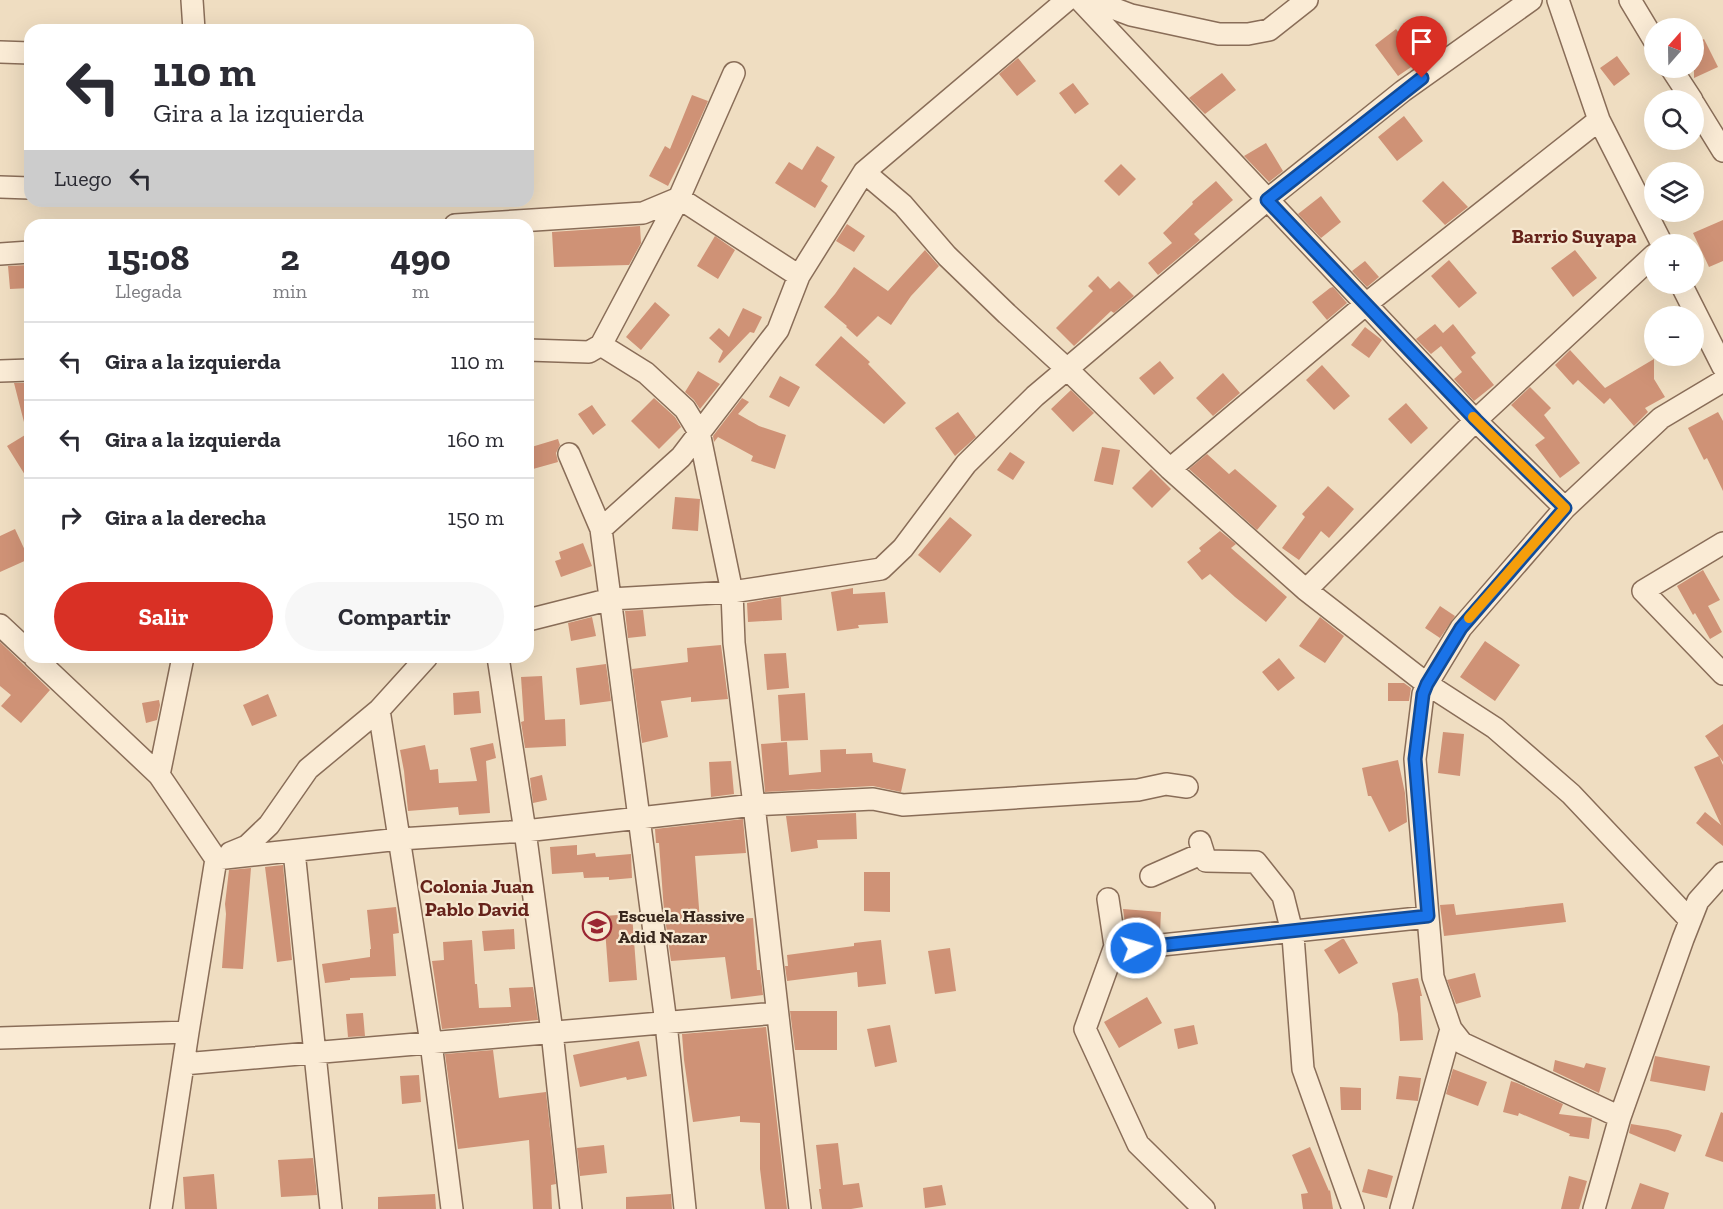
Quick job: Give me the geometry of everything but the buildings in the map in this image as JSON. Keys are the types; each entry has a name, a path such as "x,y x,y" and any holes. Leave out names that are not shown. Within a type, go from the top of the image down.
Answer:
{"street":[{"path":"192,0 194,24"},
{"path":"601,529 681,457 778,330 799,276 864,172 1067,0"},
{"path":"1080,0 1476,420 1565,508"},
{"path":"1091,0 1131,15 1219,34 1248,34 1269,30 1307,0"},
{"path":"534,618 611,599 732,592 881,569 903,548 966,464 1035,396 1267,200 1403,92 1531,0"},
{"path":"1630,0 1644,23"},
{"path":"1562,2 1599,120 1657,234"},
{"path":"0,52 24,53"},
{"path":"534,350 589,352 601,345 679,198 734,73"},
{"path":"1170,469 1366,304 1599,120"},
{"path":"1704,120 1723,151"},
{"path":"864,172 903,205 947,256 1170,469 1305,590 1427,684 1495,728 1571,794 1690,920"},
{"path":"0,187 24,188"},
{"path":"679,198 799,276"},
{"path":"534,220 643,213 679,198"},
{"path":"0,254 24,252"},
{"path":"1305,590 1476,420 1644,264"},
{"path":"1686,294 1723,367"},
{"path":"601,345 646,373 685,408 699,432 732,592 734,643 800,1209"},
{"path":"0,371 24,369"},
{"path":"1620,1117 1462,1043 1451,1029 1433,977 1415,759 1423,694 1461,628 1565,508 1661,418 1723,381"},
{"path":"569,454 601,529 666,1023 685,1209"},
{"path":"1723,543 1643,591 1723,674"},
{"path":"0,624 24,647"},
{"path":"40,663 159,775 216,860 162,1209"},
{"path":"159,775 182,663"},
{"path":"216,860 247,846 269,825 308,769 379,710 422,663"},
{"path":"499,663 525,831 552,1032 572,1209"},
{"path":"379,710 431,1043 452,1209"},
{"path":"216,860 400,839 525,831 754,805 873,799 903,805 1138,790 1166,783 1187,788"},
{"path":"1151,876 1202,847 1206,861 1256,862 1283,896 1292,931 1303,1069 1353,1209"},
{"path":"294,851 331,1209"},
{"path":"1594,1209 1620,1117 1690,920 1698,902 1723,873"},
{"path":"1108,899 1115,946 1085,1029 1138,1144 1204,1209"},
{"path":"1114,950 1428,916"},
{"path":"183,1064 777,1013"},
{"path":"1401,1209 1451,1029"},
{"path":"0,1038 188,1032"}],"slow traffic":[{"path":"1469,618 1565,508 1473,417"}],"place":[{"name":"Escuela Hassive Adid Nazar","path":"597,926"}],"district":[{"name":"Barrio Suyapa","path":"1574,236"},
{"name":"Colonia Juan Pablo David","path":"477,898"}],"route":[{"path":"1136,948 1428,916 1415,759 1423,694 1461,628 1565,508 1476,420 1267,200 1422,78"}]}
